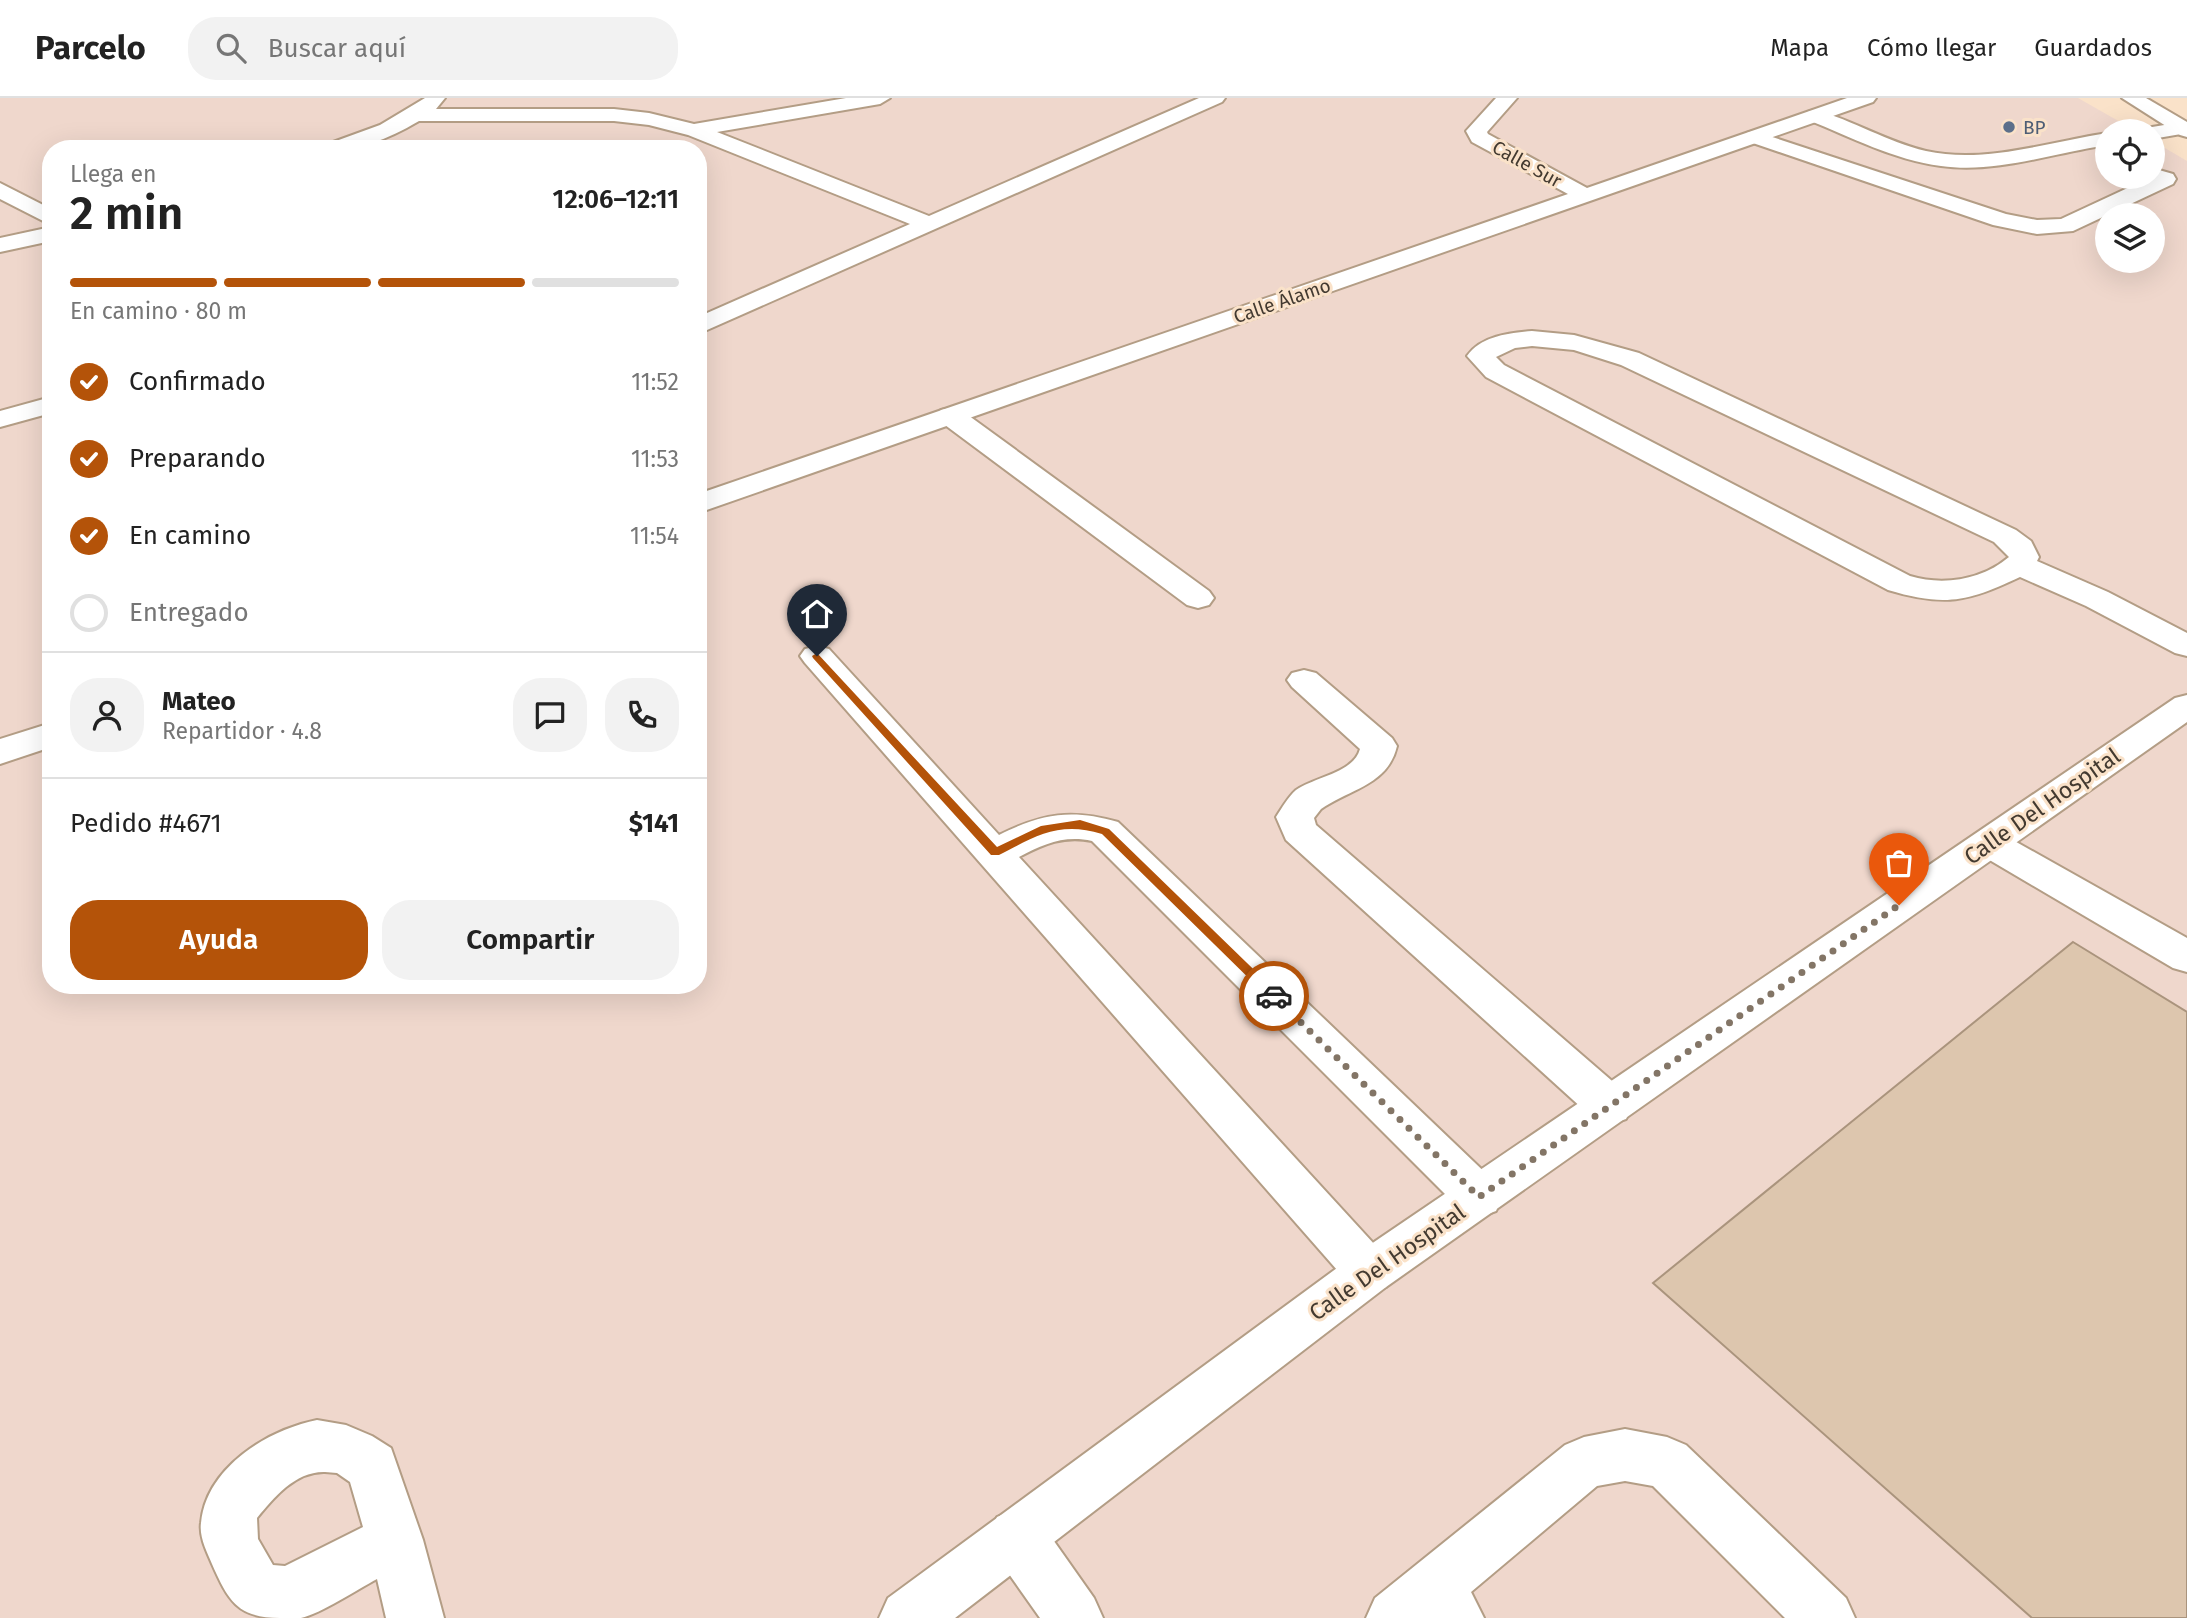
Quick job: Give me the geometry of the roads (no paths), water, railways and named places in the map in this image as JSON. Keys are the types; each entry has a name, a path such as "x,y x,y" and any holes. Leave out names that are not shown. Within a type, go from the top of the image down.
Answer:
{"street":[{"path":"358,140 396,127 418,115 436,98"},
{"path":"694,130 880,98"},
{"path":"707,322 1215,98"},
{"name":"Calle Sur","path":"1507,98 1476,131 1479,138 1585,195"},
{"path":"2132,98 2185,130"},
{"name":"Calle Álamo","path":"707,500 1815,116 1868,105"},
{"path":"418,115 614,115 649,119 694,130 930,224"},
{"path":"1815,116 1924,156 1961,161 2095,145"},
{"path":"2165,132 2185,130"},
{"path":"1754,137 2001,220 2037,228 2065,226 2168,177"},
{"path":"1948,142 1987,158"},
{"path":"0,190 42,213"},
{"path":"0,246 42,236"},
{"path":"2020,565 2024,557 2020,548 2005,536 1630,359 1577,344 1526,338 1488,347 1480,356 1495,371 1899,583 1922,591 1947,593 1965,590 2020,565 2097,599 2187,646"},
{"path":"0,419 42,407"},
{"path":"951,416 1198,598"},
{"path":"817,656 1369,1272"},
{"path":"1304,680 1378,746 1378,755 1372,766 1308,800 1295,817 1299,831 1610,1106"},
{"name":"Calle Del Hospital","path":"908,1618 1369,1272 2187,706"},
{"path":"0,752 42,737"},
{"path":"995,853 1041,829 1080,824 1105,831 1479,1197"},
{"path":"1989,843 2182,948"},
{"path":"1427,1608 1584,1463 1625,1455 1667,1463 1826,1618"},
{"path":"1017,1537 1074,1618"},
{"path":"396,1540 415,1618"}],"place":[{"name":"BP","path":"2009,127"}]}
